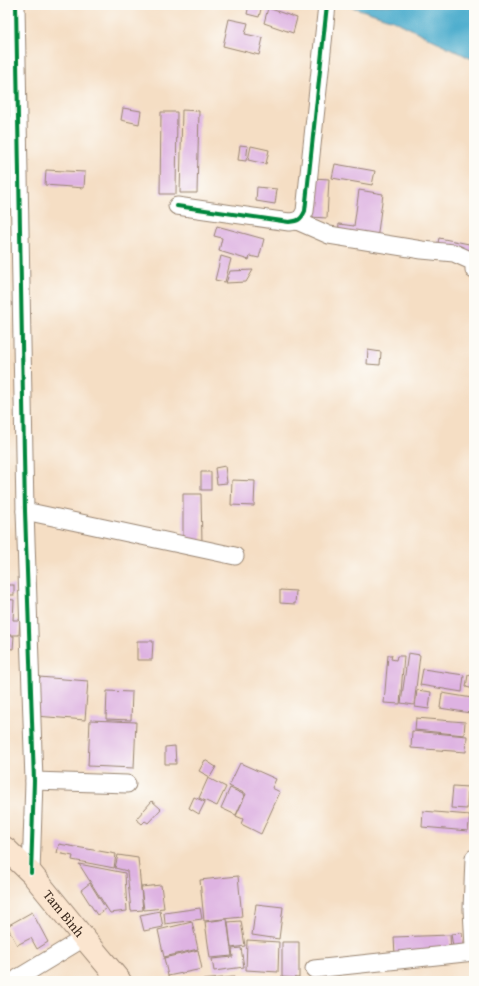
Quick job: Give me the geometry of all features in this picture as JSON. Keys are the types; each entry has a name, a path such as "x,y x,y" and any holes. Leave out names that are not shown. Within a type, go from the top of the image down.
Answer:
{"main road":[{"name":"Tam Bình","path":"5,848 32,873 120,981"}],"street":[{"path":"16,5 24,511 34,781 32,873"},
{"path":"298,222 302,218 305,211 327,5"},
{"path":"177,206 298,222 329,235 454,254 474,262 474,270"},
{"path":"24,511 235,556"},
{"path":"34,781 127,784"},
{"path":"474,858 472,909 474,947"},
{"path":"17,981 18,978 84,938"},
{"path":"314,969 474,952"}],"water":[{"path":"346,5 474,5 474,60 393,20"}],"building":[{"path":"249,5 262,5 259,17 247,14"},
{"path":"268,8 297,18 293,33 264,23"},
{"path":"229,19 248,23 245,34 263,38 259,55 223,46"},
{"path":"123,108 141,111 139,124 121,120"},
{"path":"182,110 199,111 197,193 180,193"},
{"path":"161,112 177,112 176,194 160,194"},
{"path":"240,145 248,146 246,161 238,160"},
{"path":"251,146 269,150 266,164 248,160"},
{"path":"335,164 375,171 372,185 332,178"},
{"path":"46,170 85,172 84,188 45,185"},
{"path":"313,178 329,179 327,218 310,217"},
{"path":"257,187 277,189 275,204 256,201"},
{"path":"359,190 383,194 377,240 338,235 339,224 354,226"},
{"path":"217,226 264,239 259,258 250,256 249,260 219,251 222,238 214,236"},
{"path":"439,238 474,245 472,254 437,247"},
{"path":"221,256 231,259 225,282 215,280"},
{"path":"253,270 246,282 226,283 230,271"},
{"path":"368,350 381,352 380,365 367,364"},
{"path":"225,466 227,483 217,484 215,468"},
{"path":"201,472 211,472 211,490 201,490"},
{"path":"232,480 255,481 254,506 231,505"},
{"path":"183,494 201,494 202,543 183,543"},
{"path":"5,585 14,585 14,595 5,595"},
{"path":"280,590 296,591 295,604 280,603"},
{"path":"5,599 14,600 13,620 20,620 19,635 5,635"},
{"path":"5,636 14,636 13,649 5,648"},
{"path":"137,641 153,641 152,660 137,660"},
{"path":"408,653 420,655 414,705 401,703"},
{"path":"388,655 392,655 391,659 396,660 397,656 404,656 400,704 384,703"},
{"path":"423,669 464,675 462,692 420,685"},
{"path":"468,675 474,676 474,689 466,687"},
{"path":"39,677 88,681 85,720 36,716"},
{"path":"417,690 431,692 429,709 415,707"},
{"path":"107,691 132,692 131,720 106,719"},
{"path":"442,693 472,698 470,713 440,708"},
{"path":"416,718 465,722 464,735 415,730"},
{"path":"90,720 136,722 134,768 88,766"},
{"path":"412,731 467,736 466,752 411,748"},
{"path":"175,746 176,764 165,764 165,747"},
{"path":"205,760 216,767 210,777 199,771"},
{"path":"240,763 276,779 272,788 280,792 261,834 241,824 243,819 236,816 246,794 229,786"},
{"path":"208,778 226,787 217,806 199,798"},
{"path":"453,786 468,787 467,809 451,808"},
{"path":"230,788 245,795 236,815 221,808"},
{"path":"194,797 205,802 199,814 189,808"},
{"path":"152,801 161,809 148,823 145,821 142,824 136,819"},
{"path":"423,811 470,815 468,831 422,827"},
{"path":"59,844 116,854 114,868 72,860 73,856 57,853"},
{"path":"118,855 138,858 143,910 131,911 127,871 115,868"},
{"path":"79,864 125,873 127,911 110,913"},
{"path":"238,876 242,917 204,921 200,880"},
{"path":"90,883 106,909 97,915 81,890"},
{"path":"161,885 164,908 144,910 141,887"},
{"path":"256,904 283,907 279,939 252,935"},
{"path":"200,908 202,919 165,924 164,913"},
{"path":"160,911 163,927 144,931 140,915"},
{"path":"32,912 48,942 37,949 31,938 17,945 7,926"},
{"path":"227,919 232,956 210,958 205,922"},
{"path":"241,921 245,946 231,948 228,922"},
{"path":"192,922 198,949 164,957 158,930"},
{"path":"462,933 464,952 454,953 451,934"},
{"path":"450,935 451,953 395,956 394,937"},
{"path":"247,940 279,942 278,972 246,970"},
{"path":"282,942 299,942 299,978 282,977"},
{"path":"241,948 244,967 214,971 212,959 233,957 232,949"},
{"path":"198,950 202,969 168,976 164,958"},
{"path":"234,977 234,981 201,981 201,980"}],"cycle path":[{"path":"16,5 25,511 34,781 31,873"},
{"path":"177,206 289,222 301,218 305,211 327,5"}]}
